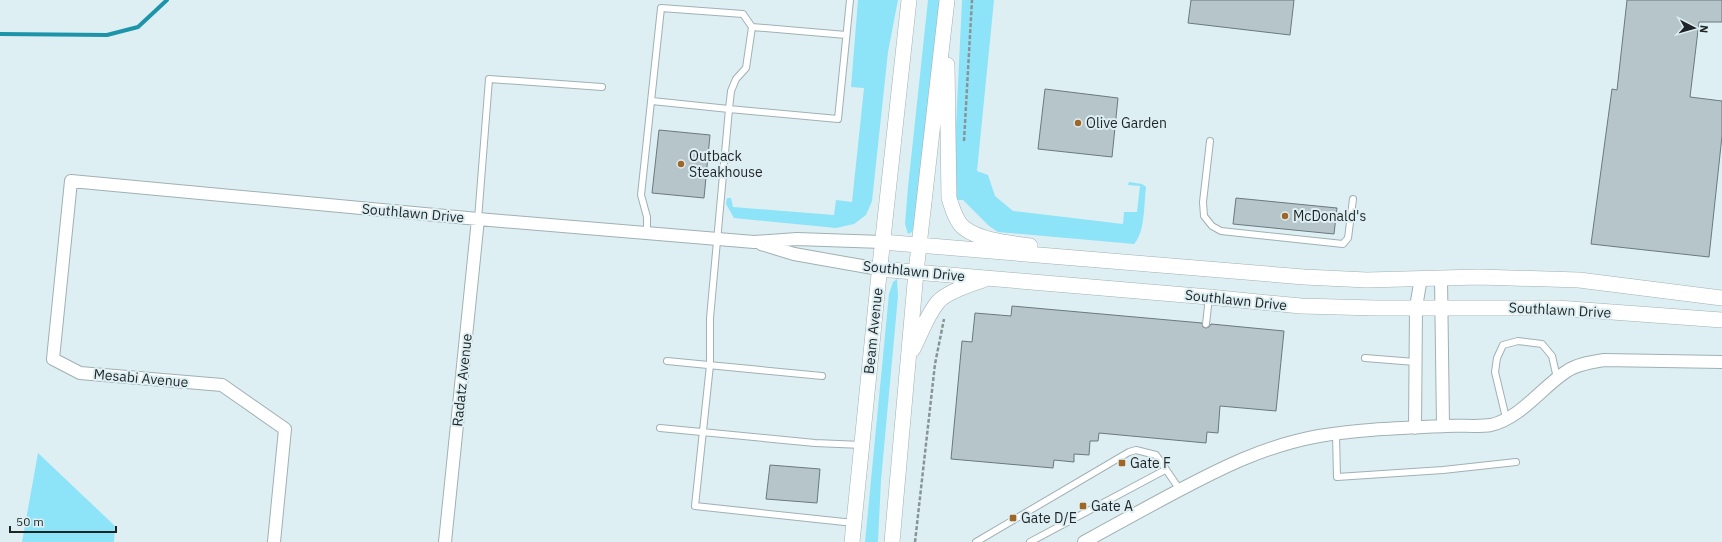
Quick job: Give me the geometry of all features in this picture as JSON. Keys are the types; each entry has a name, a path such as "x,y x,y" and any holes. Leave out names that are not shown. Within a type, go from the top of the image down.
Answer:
{"street":[{"name":"Beam Avenue","path":"852,542 879,269 909,0"},
{"path":"892,542 916,272 947,5"},
{"path":"947,5 949,198 955,215 964,228 987,239 1036,247 1081,259"},
{"name":"Southlawn Drive","path":"71,181 478,219 754,242 797,239 882,242 1304,277 1367,280 1479,277 1579,280 1722,298"},
{"name":"Mesabi Avenue","path":"71,181 53,359 80,373 222,385 285,429 274,542"},
{"name":"Radatz Avenue","path":"445,542 478,219"},
{"name":"Southlawn Drive","path":"754,242 794,254 879,269 1209,296 1301,306 1376,308 1557,308 1722,320"},
{"path":"1415,428 1416,308 1421,278"},
{"path":"1440,278 1443,426"},
{"path":"909,357 926,321 939,300 970,284 990,279"},
{"path":"1084,542 1220,468 1258,452 1291,442 1336,434 1443,426 1491,425 1522,408 1568,370 1586,363 1604,360 1722,362"}],"lane":[{"path":"652,101 729,110 838,119 850,0"},
{"path":"647,233 647,217 641,195 661,8 743,14 752,27 746,68 736,79 731,91 710,318 710,365 695,506 854,523"},
{"path":"752,27 846,36"},
{"path":"478,219 489,78 602,87"},
{"path":"1210,141 1203,202 1204,216 1212,226 1221,231 1343,244 1348,238 1353,199"},
{"path":"1206,324 1209,296"},
{"path":"1506,418 1495,372 1497,358 1503,345 1518,341 1542,344 1552,356 1557,378"},
{"path":"1365,358 1415,362"},
{"path":"667,361 822,376"},
{"path":"660,428 862,446"},
{"path":"1336,434 1337,477 1516,462"},
{"path":"976,542 1129,452 1141,451 1156,455 1180,490"},
{"path":"1030,542 1165,470"}],"path":[{"path":"964,145 972,0"},
{"path":"915,542 935,364 944,317"}],"shaded area":[{"path":"858,0 898,0 888,52 872,201 866,215 854,224 836,228 734,218 726,204 727,198 731,198 733,207 834,215 836,200 852,202 864,88 851,87"},
{"path":"928,0 940,0 916,221 912,232 908,234 905,224 908,187"},
{"path":"962,0 994,0 977,171 988,175 995,196 1013,211 1123,224 1124,212 1137,212 1140,186 1128,185 1129,182 1142,184 1146,187 1142,225 1138,239 1134,244 998,232 989,226 963,200 956,200 953,189"},
{"path":"897,279 898,296 881,480 878,542 865,542 889,294 893,282"},
{"path":"38,453 115,526 114,542 22,542"}],"building":[{"path":"1191,0 1294,0 1290,35 1188,23"},
{"path":"1627,0 1722,0 1722,22 1699,22 1690,97 1722,101 1722,136 1709,257 1591,244 1612,89 1617,90"},
{"name":"Olive Garden","path":"1045,89 1118,98 1112,157 1038,149"},
{"name":"Outback Steakhouse","path":"659,130 710,135 704,198 652,193"},
{"name":"McDonald's","path":"1236,198 1337,208 1334,234 1233,224"},
{"path":"1012,306 1202,323 1203,327 1206,328 1211,324 1284,331 1276,411 1220,406 1218,433 1207,432 1206,443 1099,433 1098,441 1090,441 1089,455 1074,454 1074,462 1054,460 1053,468 951,459 962,341 972,342 975,313 1011,316"},
{"path":"770,465 820,469 817,503 766,499"}],"waterway":[{"path":"0,34 107,35 138,27 167,0"}],"place":[{"name":"Olive Garden","path":"1078,123"},
{"name":"Outback Steakhouse","path":"681,164"},
{"name":"McDonald's","path":"1285,216"},
{"name":"Gate F","path":"1122,463"},
{"name":"Gate A","path":"1083,506"},
{"name":"Gate D/E","path":"1013,518"}]}
